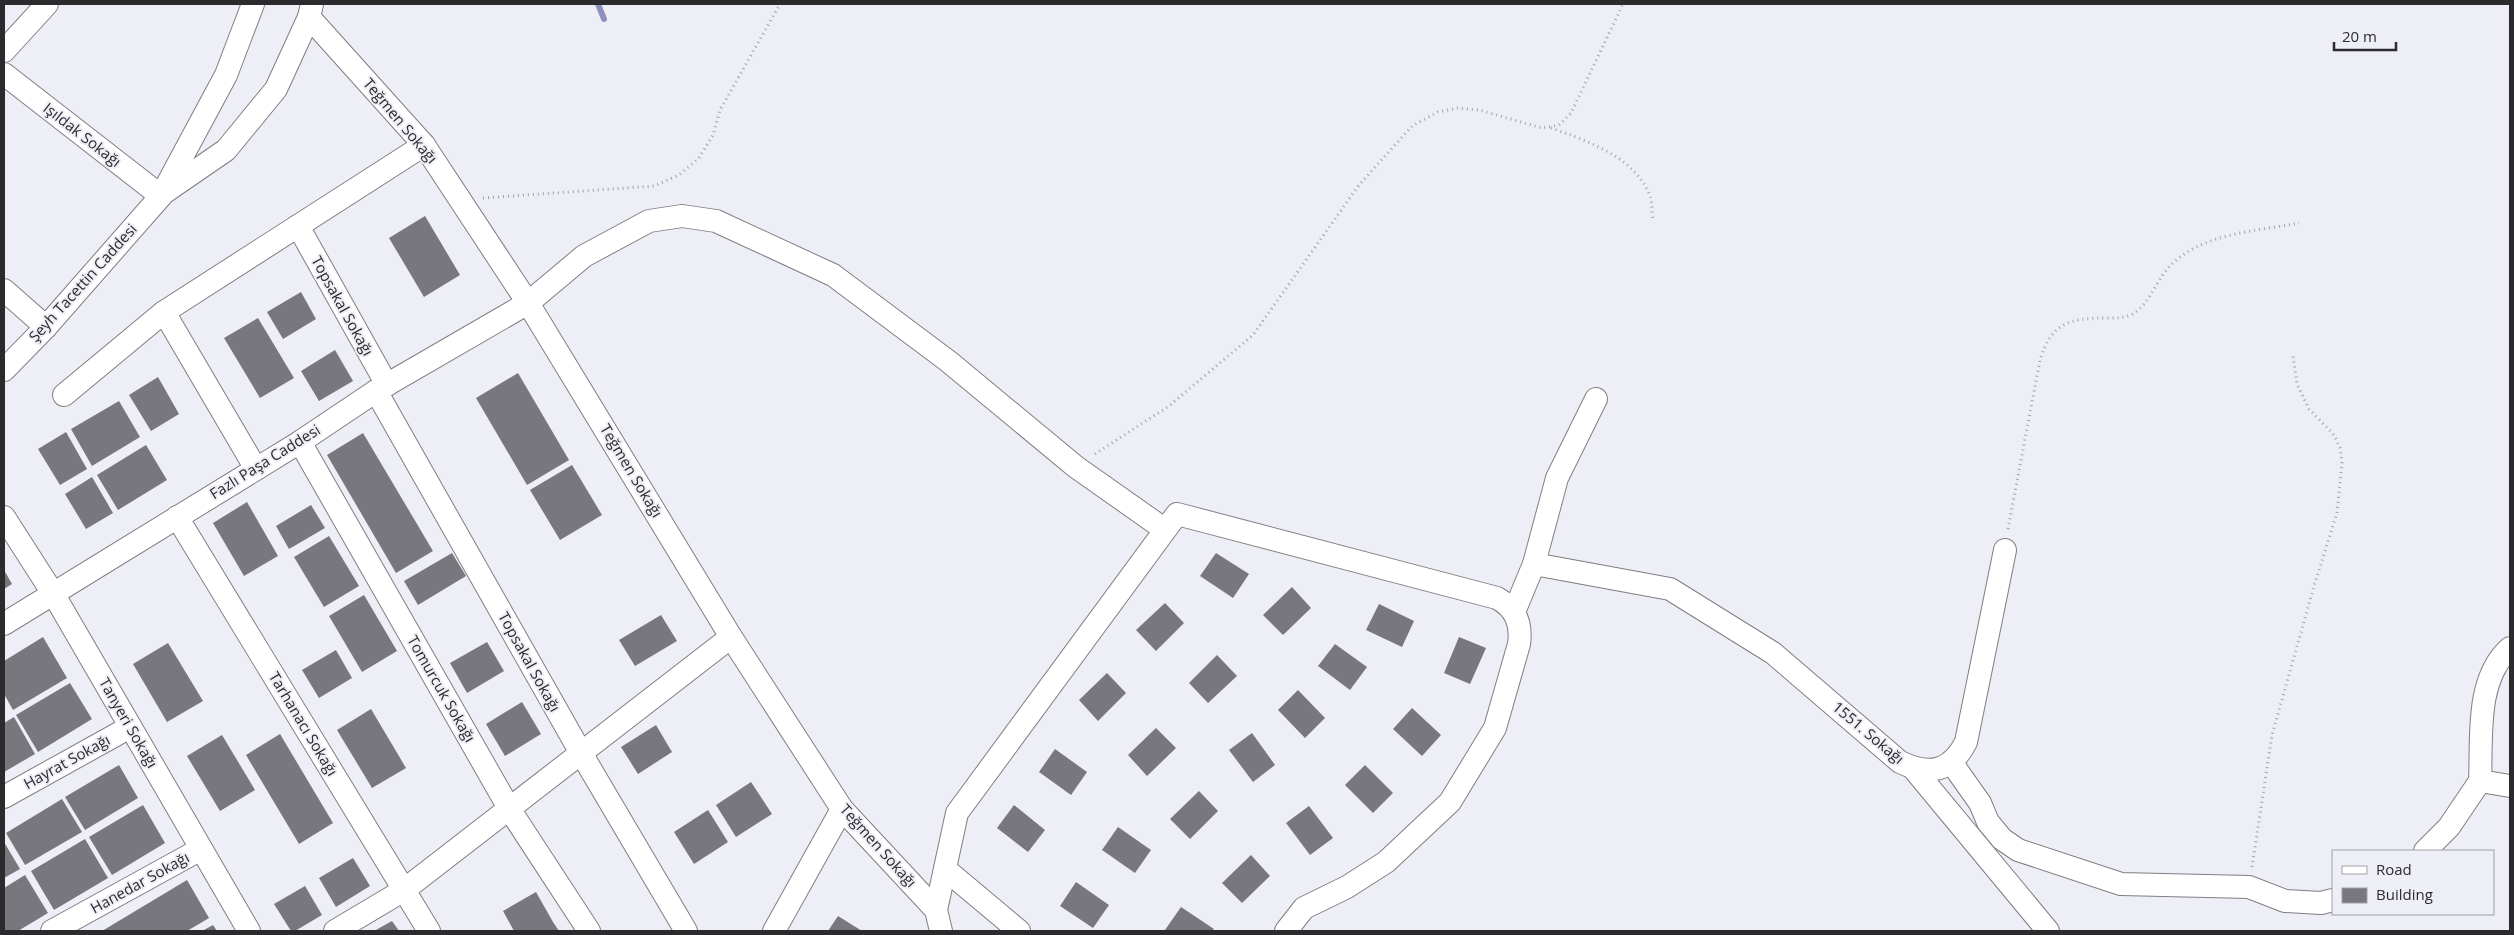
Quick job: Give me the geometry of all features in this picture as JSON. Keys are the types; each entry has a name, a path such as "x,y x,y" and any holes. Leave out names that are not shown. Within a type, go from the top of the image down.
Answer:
{"street":[{"path":"4,51 47,4"},
{"path":"160,196 226,75 253,4"},
{"path":"160,196 226,150 276,89 311,10"},
{"name":"Teğmen Sokağı","path":"311,10 424,145 528,303 731,637 842,809 938,921"},
{"name":"Işıldak Sokağı","path":"4,74 160,196"},
{"path":"64,395 164,312 424,145"},
{"name":"Şeyh Tacettin Caddesi","path":"4,370 46,326 160,196"},
{"name":"Fazlı Paşa Caddesi","path":"4,624 300,442 382,388 528,303 584,256 648,221 682,216 716,221 833,275 948,361 1076,467 1164,529"},
{"name":"Topsakal Sokağı","path":"298,226 382,388 580,753 686,931"},
{"path":"4,290 46,326"},
{"path":"164,312 256,469"},
{"path":"1514,612 1534,564 1557,478 1596,399"},
{"name":"Tomurcuk Sokağı","path":"300,442 510,810 589,931"},
{"path":"938,921 945,869 957,813 1164,529 1177,514 1497,598 1514,612 1521,633 1495,728 1450,802 1386,862 1347,887 1304,908 1286,931"},
{"name":"Tanyeri Sokağı","path":"4,517 54,595 249,931"},
{"name":"Tarhanacı Sokağı","path":"178,517 428,931"},
{"path":"2005,550 1966,742 1960,753 1951,762 1980,803 1988,822 2002,839 2018,850 2121,884 2249,887 2285,901 2320,903 2332,900"},
{"name":"1551. Sokağı","path":"1534,564 1670,589 1774,653 1900,762 1913,768 1928,770 1951,762"},
{"path":"335,931 404,890 510,810 580,753 731,637"},
{"path":"2426,850 2449,827 2480,781 2484,701 2492,674 2510,648"},
{"name":"Hayrat Sokağı","path":"4,797 130,727"},
{"path":"1913,768 2048,931"},
{"path":"2480,781 2510,786"},
{"path":"774,931 842,809"},
{"name":"Hanedar Sokağı","path":"52,931 201,849"},
{"path":"945,869 1019,931"}],"path":[{"path":"460,199 654,186 679,175 699,158 713,135 720,110 780,4"},
{"path":"1551,128 1559,125 1572,113 1622,4"},
{"path":"1076,467 1169,406 1253,335 1359,185 1412,126 1438,112 1458,108 1479,110 1542,128 1551,128 1591,142 1626,165 1642,182 1651,199 1653,218"},
{"path":"2005,550 2040,360 2045,345 2054,332 2067,323 2082,318 2118,318 2135,312 2171,264 2189,250 2209,241 2299,223"},
{"path":"2249,887 2272,735 2314,586 2337,514 2342,463 2340,448 2334,435 2309,409 2297,384 2292,356"}],"building":[{"path":"425,216 460,275 424,297 389,238"},
{"path":"301,292 316,319 283,339 267,312"},
{"path":"258,318 294,378 260,398 224,338"},
{"path":"335,350 353,381 319,401 301,371"},
{"path":"518,373 569,460 527,485 476,398"},
{"path":"158,377 179,414 151,431 129,395"},
{"path":"119,401 140,437 92,466 71,429"},
{"path":"66,432 87,469 60,485 38,449"},
{"path":"363,433 433,551 396,573 327,455"},
{"path":"146,445 167,480 118,510 97,475"},
{"path":"572,465 602,515 560,540 530,490"},
{"path":"92,477 113,513 86,529 65,494"},
{"path":"247,502 278,556 244,576 213,523"},
{"path":"311,505 325,528 289,549 276,526"},
{"path":"329,536 359,586 324,607 294,557"},
{"path":"452,553 466,576 418,605 404,581"},
{"path":"1216,553 1249,574 1233,598 1200,576"},
{"path":"4,570 12,584 4,589"},
{"path":"1292,587 1311,608 1283,635 1263,615"},
{"path":"364,595 397,651 362,672 329,616"},
{"path":"1165,603 1184,623 1156,651 1136,630"},
{"path":"1379,604 1414,621 1402,647 1366,630"},
{"path":"661,615 677,641 635,666 619,640"},
{"path":"43,637 67,678 13,710 4,694 4,661"},
{"path":"1459,637 1486,648 1470,684 1444,673"},
{"path":"487,642 504,671 467,693 450,663"},
{"path":"168,643 203,701 167,722 133,664"},
{"path":"1335,644 1367,667 1350,690 1318,666"},
{"path":"336,650 352,678 319,698 302,670"},
{"path":"1217,655 1237,676 1208,703 1189,683"},
{"path":"1107,673 1126,693 1098,721 1079,700"},
{"path":"70,683 92,719 38,752 16,715"},
{"path":"1298,690 1325,718 1305,738 1278,710"},
{"path":"522,702 541,734 505,756 486,724"},
{"path":"1412,708 1441,735 1422,756 1393,729"},
{"path":"371,709 406,768 372,788 337,730"},
{"path":"14,717 35,754 4,772 4,723"},
{"path":"656,725 672,752 638,774 621,747"},
{"path":"1156,728 1176,748 1147,776 1128,755"},
{"path":"1252,733 1275,765 1253,782 1229,750"},
{"path":"280,734 333,823 299,844 246,755"},
{"path":"222,735 255,790 220,811 187,756"},
{"path":"1055,749 1087,772 1071,795 1039,772"},
{"path":"119,765 138,798 85,830 65,797"},
{"path":"1365,765 1393,793 1373,813 1345,785"},
{"path":"751,782 772,814 736,837 716,805"},
{"path":"1199,791 1218,811 1190,839 1170,819"},
{"path":"62,799 82,832 25,865 6,833"},
{"path":"143,805 165,843 112,875 89,837"},
{"path":"1014,805 1045,830 1028,852 997,828"},
{"path":"1309,806 1333,838 1310,855 1286,823"},
{"path":"708,810 728,842 694,864 674,832"},
{"path":"1118,827 1151,850 1135,873 1102,850"},
{"path":"85,839 108,878 54,910 31,871"},
{"path":"4,842 20,869 4,878"},
{"path":"1251,855 1270,876 1242,903 1222,883"},
{"path":"353,858 370,886 336,907 319,878"},
{"path":"25,875 48,913 18,931 4,931 4,888"},
{"path":"187,880 209,918 187,931 102,931"},
{"path":"1076,882 1109,905 1093,928 1060,906"},
{"path":"305,886 322,915 295,931 291,931 274,904"},
{"path":"536,892 559,931 514,931 503,911"},
{"path":"1181,907 1214,929 1212,931 1165,930"},
{"path":"838,916 862,931 828,931"},
{"path":"392,921 399,931 374,931"},
{"path":"213,925 217,931 202,931"}],"waterway":[{"path":"598,4 604,19"}]}
